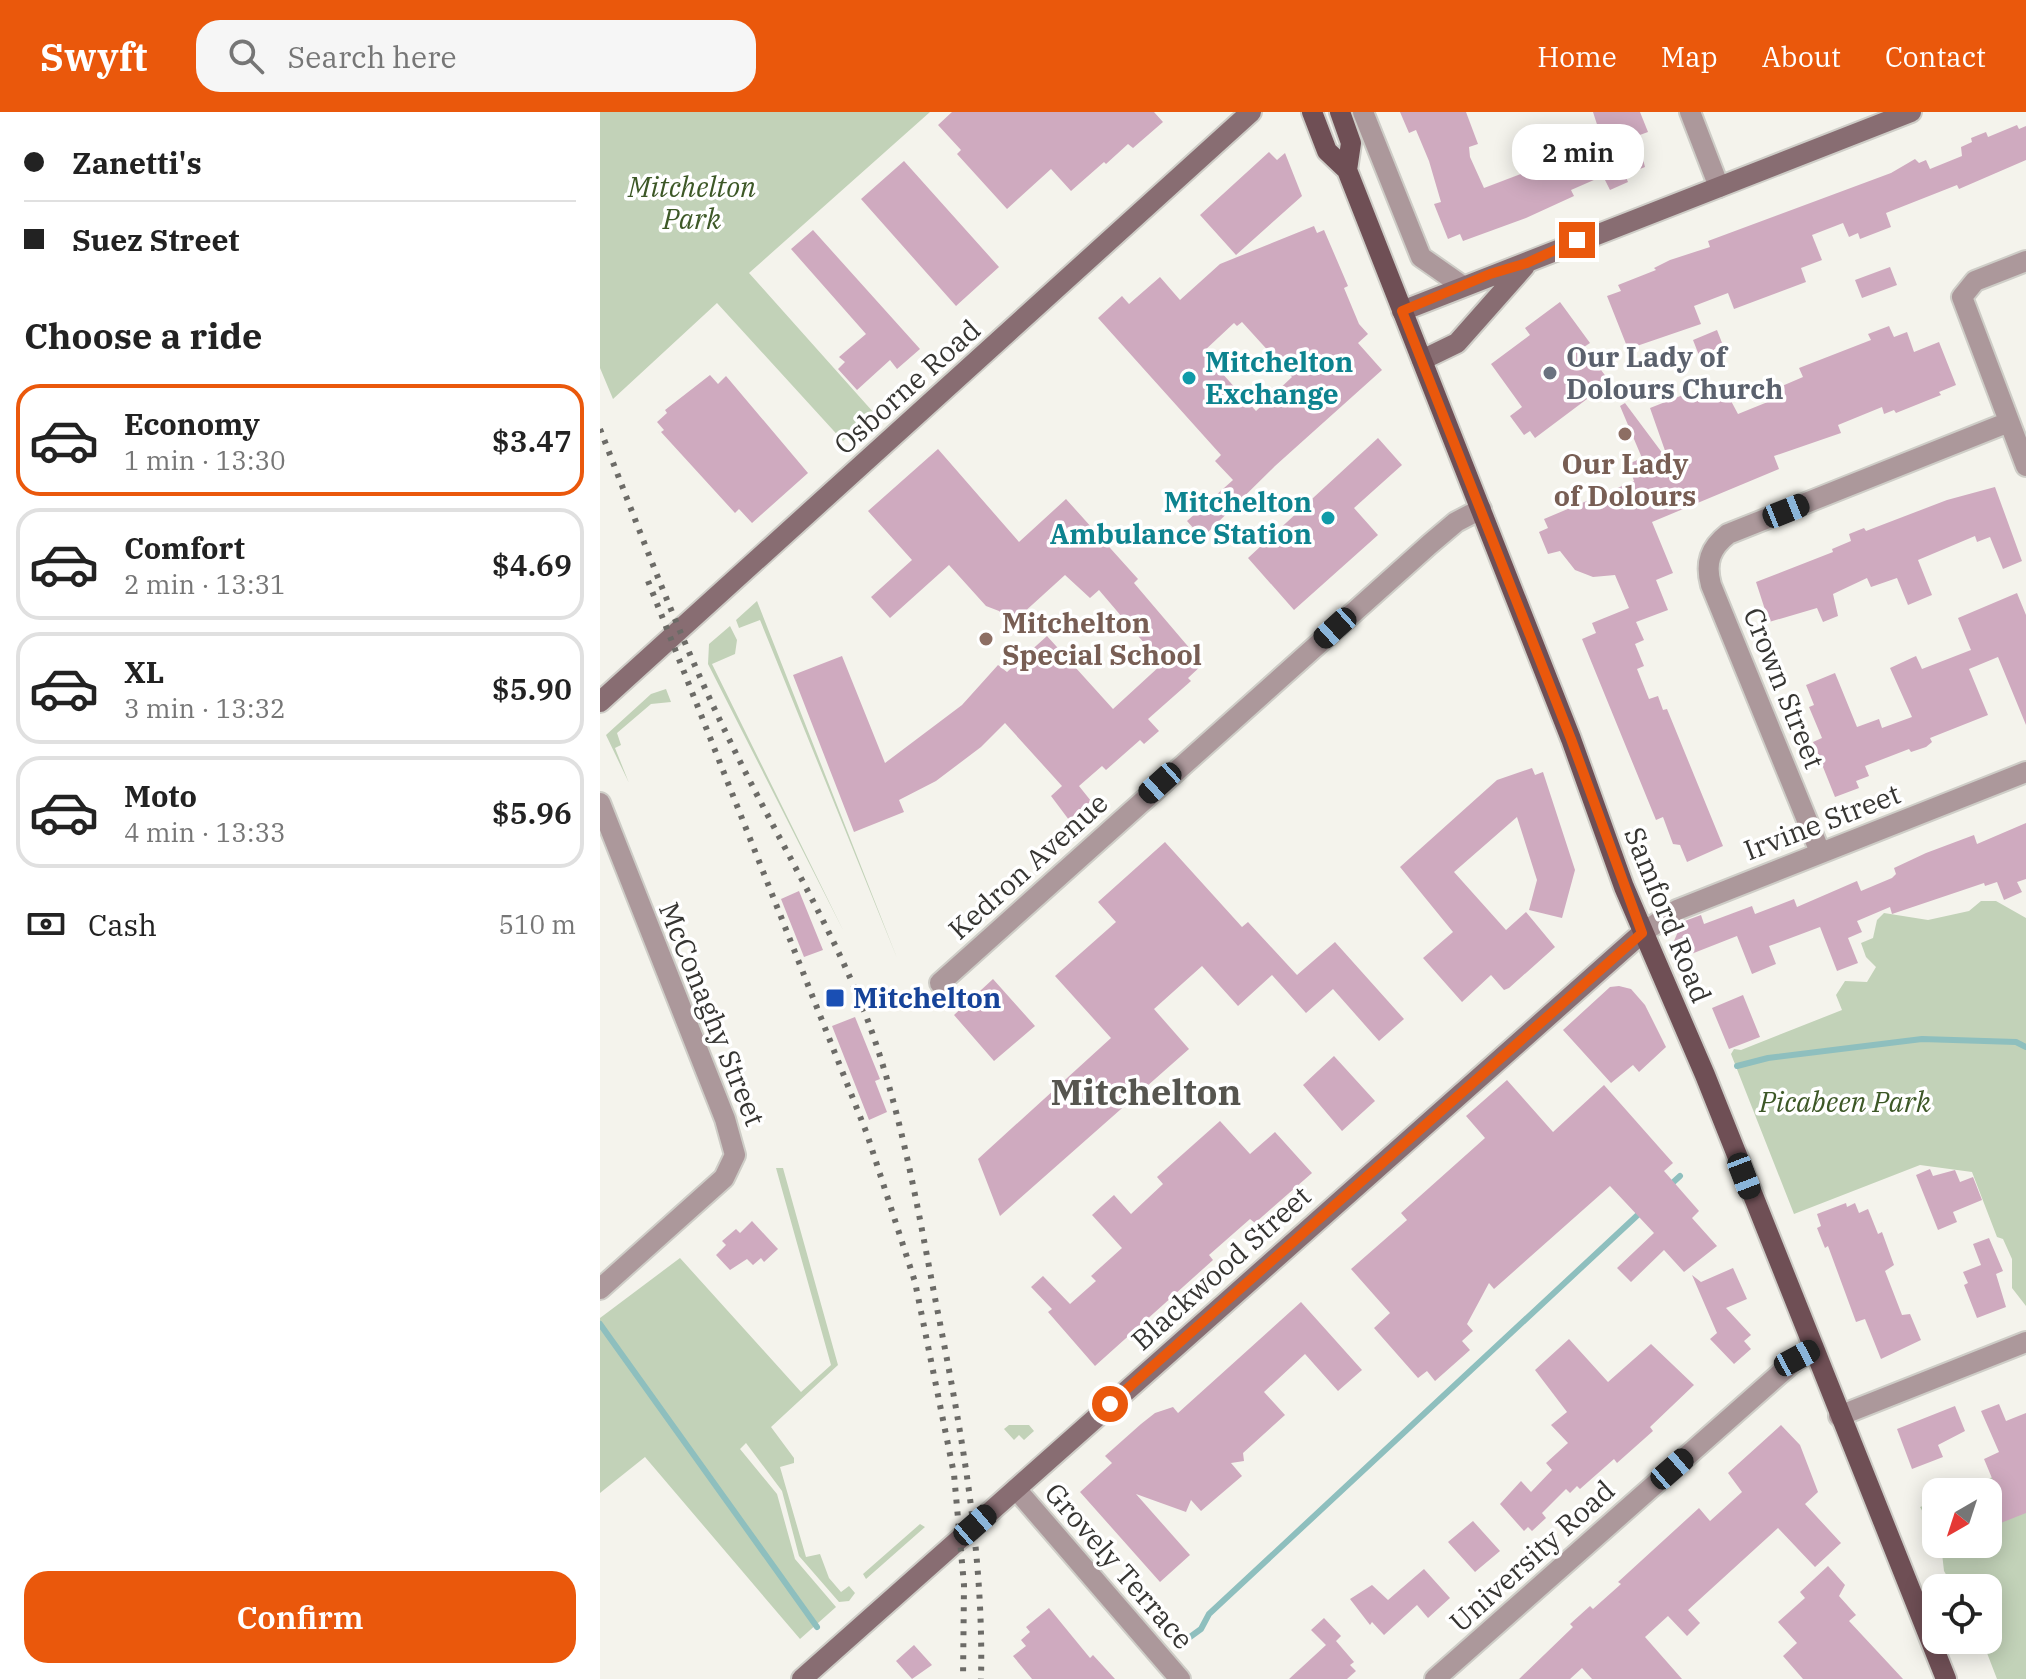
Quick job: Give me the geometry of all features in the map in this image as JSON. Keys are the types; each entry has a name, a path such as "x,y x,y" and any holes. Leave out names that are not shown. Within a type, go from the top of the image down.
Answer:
{"main road":[{"name":"Samford Road","path":"1312,112 1327,151 1347,170 1481,509 1642,933 1705,1075 1812,1350 1946,1679"},
{"name":"Samford Road","path":"1340,112 1351,143 1347,170"}],"street":[{"name":"Osborne Road","path":"600,702 1251,112"},
{"path":"1363,112 1421,257 1461,285"},
{"path":"1690,112 1719,187"},
{"path":"1402,311 1461,285 1527,263 1577,240 1911,112"},
{"path":"2026,261 1975,281 1964,290 1962,304 2026,466"},
{"path":"1422,360 1457,343 1490,301 1527,263"},
{"name":"Crown Street","path":"1820,852 1711,585 1707,567 1716,544 1728,534 2009,422"},
{"name":"Kedron Avenue","path":"940,983 1430,544 1456,522 1481,509"},
{"name":"Irvine Street","path":"1642,933 1677,910 2026,772"},
{"name":"McConaghy Street","path":"600,803 725,1119 735,1155 724,1178 600,1289"},
{"name":"Blackwood Street","path":"802,1679 1642,933"},
{"path":"1839,1416 2026,1342"},
{"name":"University Road","path":"1435,1679 1791,1364 1812,1350"},
{"name":"Grovely Terrace","path":"1016,1489 1180,1679"}],"green space":[{"name":"Mitchelton Park","path":"600,112 930,112 749,273 874,413 843,441 717,303 613,399 600,368"},
{"path":"757,601 897,958 760,620 739,628 736,620"},
{"path":"730,626 737,640 735,654 712,664 843,930 708,664 709,644"},
{"path":"666,689 671,702 651,704 617,733 621,745 615,748 629,783 606,735 651,694"},
{"name":"Picabeen Park","path":"1981,901 1996,901 2026,918 2026,1306 2012,1288 2012,1259 2003,1239 1997,1237 1972,1172 1920,1165 1794,1214 1731,1054 1734,1049 1741,1050 1842,1010 1836,995 1845,981 1867,982 1876,967 1866,957 1861,943 1873,938 1877,920 1884,913 1928,920 1969,911"},
{"path":"776,1168 783,1168 838,1365 771,1427 794,1458 794,1463 780,1467 806,1557 820,1554 829,1578 841,1592 849,1586 855,1593 849,1601 839,1602 799,1556 782,1491 746,1443 740,1449 777,1494 795,1559 836,1607 800,1639 645,1457 600,1493 600,1318 680,1258 801,1392 831,1365"},
{"path":"1009,1425 1029,1425 1034,1431 1024,1440 1019,1435 1014,1440 1004,1429"},
{"path":"2026,1463 2026,1679 1997,1679 1987,1654 2002,1654 2002,1574 1946,1574 1944,1571 1943,1558 2002,1558 2002,1478 1990,1478"},
{"path":"920,1524 925,1527 866,1579 863,1574"}],"building":[{"path":"952,112 1154,112 1163,122 1133,148 1128,144 1106,164 1104,162 1071,191 1051,169 1007,209 957,154 961,150 938,125"},
{"path":"1400,112 1466,112 1478,144 1469,147 1470,157 1484,188 1603,143 1593,112 1640,112 1648,132 1637,136 1645,167 1625,175 1628,182 1610,190 1603,176 1571,190 1574,196 1526,218 1463,241 1460,234 1448,239 1434,204 1441,202 1429,161 1416,130 1409,133"},
{"path":"2017,125 2019,129 2026,126 2026,160 1959,189 1957,185 1886,213 1891,227 1860,239 1858,233 1849,237 1843,223 1812,235 1822,260 1801,268 1806,282 1734,309 1728,293 1694,306 1701,324 1628,349 1607,296 1621,291 1618,285 1656,270 1654,268 1670,260 1710,247 1708,241 1891,173 1915,159 1919,163 1926,160 1930,169 1962,156 1961,147 1972,142 1971,138 1986,132 1988,137"},
{"path":"1269,152 1277,160 1285,153 1302,196 1236,255 1200,215"},
{"path":"904,161 999,267 956,306 861,199"},
{"path":"1314,226 1317,233 1324,230 1348,286 1344,288 1359,324 1368,334 1358,343 1382,370 1275,466 1202,538 1187,521 1233,480 1215,461 1221,455 1098,318 1122,296 1129,304 1160,277 1180,300 1220,264","holes":["1242,322 1292,377 1256,411 1203,352 1234,323 1237,326"]},
{"path":"813,230 920,349 897,369 890,360 857,390 838,369 845,362 839,357 866,334 791,249"},
{"path":"1890,267 1897,285 1862,298 1855,280"},
{"name":"Our Lady of Dolours Church","path":"1560,302 1590,343 1584,347 1607,378 1607,384 1535,438 1530,431 1524,435 1510,416 1522,407 1491,364 1530,335 1525,328"},
{"path":"1889,326 1894,337 1907,332 1914,352 1939,342 1956,385 1939,392 1941,395 1896,413 1894,410 1884,414 1882,407 1838,425 1841,433 1774,456 1779,469 1652,522 1673,573 1656,580 1668,610 1636,622 1644,640 1635,644 1644,666 1637,669 1649,699 1658,696 1663,710 1667,709 1723,846 1687,862 1680,845 1673,844 1663,817 1656,820 1582,639 1596,633 1592,623 1629,608 1615,575 1593,577 1575,570 1560,551 1548,554 1539,532 1548,528 1544,519 1634,481 1628,464 1642,458 1620,406 1625,403 1669,462 1650,408 1688,393 1690,399 1723,386 1738,414 1785,395 1782,386 1803,377 1799,368 1871,340 1868,334"},
{"path":"1717,330 1724,348 1700,358 1693,340"},
{"path":"710,375 718,384 726,376 808,473 752,523 739,509 735,513 661,432 664,430 657,422 667,413 665,410"},
{"name":"Mitchelton Ambulance Station","path":"1378,438 1402,465 1354,508 1378,535 1294,610 1248,558"},
{"path":"938,449 1019,542 1066,499 1138,579 1134,583 1203,664 1188,678 1191,681 1148,719 1159,731 1144,744 1140,740 1106,770 1102,766 1079,786 1091,801 1069,820 1051,796 1062,786 1005,723 981,747 936,781 899,800 904,812 854,832 793,675 842,656 885,763 962,705 998,665 1007,672 1047,636 1113,709 1162,664 1099,590 1090,598 1065,575 1011,624 999,611 986,606 949,565 890,618 871,597 912,560 868,511"},
{"path":"1995,487 2022,561 2003,569 1990,537 1977,542 1975,536 1918,560 1932,595 1908,605 1897,578 1871,587 1867,578 1833,594 1838,616 1823,622 1817,608 1769,622 1756,582 1833,552 1832,549 1851,541 1849,534 1864,528 1866,531 1947,500"},
{"path":"2017,593 2026,615 2026,725 1998,657 1969,669 1988,715 1930,738 1932,742 1926,747 1911,752 1909,749 1865,766 1869,776 1856,781 1859,788 1835,797 1813,742 1822,738 1809,707 1814,705 1806,685 1835,673 1857,727 1879,719 1882,728 1912,717 1890,668 1916,656 1922,669 1971,650 1958,618"},
{"path":"1532,768 1535,775 1543,772 1575,870 1562,918 1529,910 1537,880 1517,817 1454,872 1506,930 1526,912 1555,947 1509,988 1504,990 1491,975 1462,1002 1423,958 1453,932 1400,867 1497,780"},
{"path":"2026,823 2026,879 2017,882 2022,892 2004,900 1997,882 1985,886 1984,883 1892,914 1890,907 1857,921 1862,932 1848,938 1858,963 1837,971 1820,927 1769,946 1776,964 1752,974 1737,936 1681,958 1674,941 1682,922 1701,915 1704,924 1752,906 1755,914 1794,899 1797,907 1857,881 1861,891 1892,878 1896,874 1894,868 1926,853 1974,835 1977,844"},
{"path":"1165,842 1242,927 1248,922 1297,975 1335,942 1404,1019 1379,1041 1333,989 1306,1013 1272,975 1238,1006 1202,966 1154,1009 1189,1049 1000,1216 978,1159 1111,1038 1055,976 1116,922 1098,902"},
{"path":"799,891 823,950 804,957 781,899"},
{"path":"993,979 1035,1026 994,1061 954,1015"},
{"path":"1610,987 1631,989 1645,1005 1666,1047 1639,1072 1633,1065 1611,1083 1563,1030"},
{"path":"1743,995 1760,1037 1729,1049 1712,1008"},
{"path":"855,1017 880,1079 875,1081 887,1112 869,1120 832,1026"},
{"path":"1334,1056 1375,1101 1342,1131 1303,1085"},
{"path":"1507,1080 1553,1132 1604,1085 1673,1163 1664,1171 1699,1211 1692,1218 1717,1246 1684,1272 1664,1250 1631,1282 1617,1268 1654,1233 1610,1186 1494,1289 1489,1283 1467,1324 1473,1331 1462,1341 1470,1350 1435,1381 1427,1371 1418,1378 1374,1328 1390,1313 1351,1269 1407,1220 1401,1213 1485,1138 1466,1116"},
{"path":"1220,1121 1250,1154 1275,1132 1312,1173 1255,1223 1250,1219 1209,1255 1213,1260 1095,1366 1048,1312 1052,1309 1031,1287 1043,1276 1070,1304 1096,1281 1091,1276 1122,1248 1092,1215 1114,1195 1131,1214 1163,1184 1157,1177"},
{"path":"1930,1169 1933,1176 1955,1170 1960,1182 1973,1177 1982,1200 1953,1212 1957,1222 1938,1230 1916,1175"},
{"path":"1846,1203 1847,1207 1855,1203 1859,1213 1868,1209 1878,1234 1882,1232 1894,1265 1885,1271 1902,1315 1910,1314 1921,1340 1881,1359 1865,1319 1856,1322 1828,1246 1825,1248 1817,1228 1821,1226 1817,1214"},
{"path":"752,1221 778,1249 764,1262 761,1258 753,1265 747,1259 730,1270 716,1255 726,1245 722,1241 736,1229 740,1233"},
{"path":"1989,1238 2003,1271 1996,1274 2006,1307 1977,1318 1964,1285 1968,1283 1963,1272 1981,1265 1973,1244"},
{"path":"1733,1268 1747,1299 1726,1308 1751,1335 1744,1341 1751,1349 1734,1364 1710,1339 1717,1333 1692,1275 1701,1282"},
{"path":"1301,1302 1362,1370 1338,1391 1305,1354 1264,1392 1285,1415 1243,1453 1244,1461 1231,1463 1242,1476 1201,1511 1191,1500 1186,1512 1136,1494 1190,1555 1160,1582 1080,1492 1112,1463 1105,1456 1141,1424 1155,1413 1173,1407 1178,1413"},
{"path":"1569,1339 1608,1382 1651,1344 1694,1385 1650,1427 1653,1431 1617,1463 1614,1459 1580,1489 1577,1486 1570,1493 1566,1489 1542,1513 1546,1518 1532,1531 1528,1527 1524,1531 1500,1504 1521,1481 1531,1492 1552,1470 1546,1463 1568,1443 1551,1425 1567,1412 1535,1370"},
{"path":"1999,1404 2006,1421 2026,1413 2026,1513 2002,1522 2002,1478 1992,1478 1984,1459 1999,1452 1981,1411"},
{"path":"1955,1406 1965,1431 1938,1445 1943,1457 1912,1469 1897,1429"},
{"path":"1781,1425 1800,1445 1818,1492 1805,1504 1841,1543 1815,1567 1778,1528 1688,1610 1700,1623 1687,1636 1668,1616 1645,1637 1682,1679 1592,1679 1582,1668 1570,1679 1519,1679 1573,1627 1570,1624 1621,1584 1618,1582 1699,1508 1710,1521 1742,1492 1728,1473"},
{"path":"1473,1521 1500,1551 1475,1572 1448,1542"},
{"path":"1828,1566 1845,1585 1839,1596 1856,1615 1849,1621 1903,1679 1803,1679 1783,1656 1797,1643 1778,1622 1805,1598 1800,1592"},
{"path":"1424,1569 1450,1598 1428,1618 1417,1605 1384,1635 1372,1622 1370,1625 1350,1599 1372,1585 1388,1600"},
{"path":"1049,1608 1090,1658 1093,1655 1115,1679 1032,1679 1013,1656 1026,1646 1021,1640 1030,1632 1026,1627"},
{"path":"1324,1618 1341,1636 1336,1641 1354,1662 1350,1665 1356,1671 1347,1679 1289,1679 1326,1645 1311,1630"},
{"path":"914,1645 932,1665 912,1679 896,1661"}],"waterway":[{"path":"1737,1066 1768,1058 1922,1039 2016,1042 2026,1047"},
{"path":"1668,1187 1680,1176"},
{"path":"1190,1637 1201,1629 1209,1614 1642,1211"},
{"path":"600,1324 817,1627"}],"railway":[{"path":"600,429 694,664 747,776 837,950 880,1055 915,1193 961,1440 979,1583 981,1679"},
{"path":"648,581 867,1134 915,1282 954,1474 964,1585 963,1679"}],"place":[{"name":"Our Lady of Dolours Church","path":"1550,373"},
{"name":"Mitchelton Exchange","path":"1189,378"},
{"name":"Our Lady of Dolours","path":"1625,434"},
{"name":"Mitchelton Ambulance Station","path":"1328,518"},
{"name":"Mitchelton Special School","path":"986,639"},
{"name":"Mitchelton","path":"835,998"}],"district":[{"name":"Mitchelton","path":"1146,1092"}],"route":[{"path":"1110,1404 1642,933 1571,739 1402,311 1461,285 1527,263 1577,240"}]}
